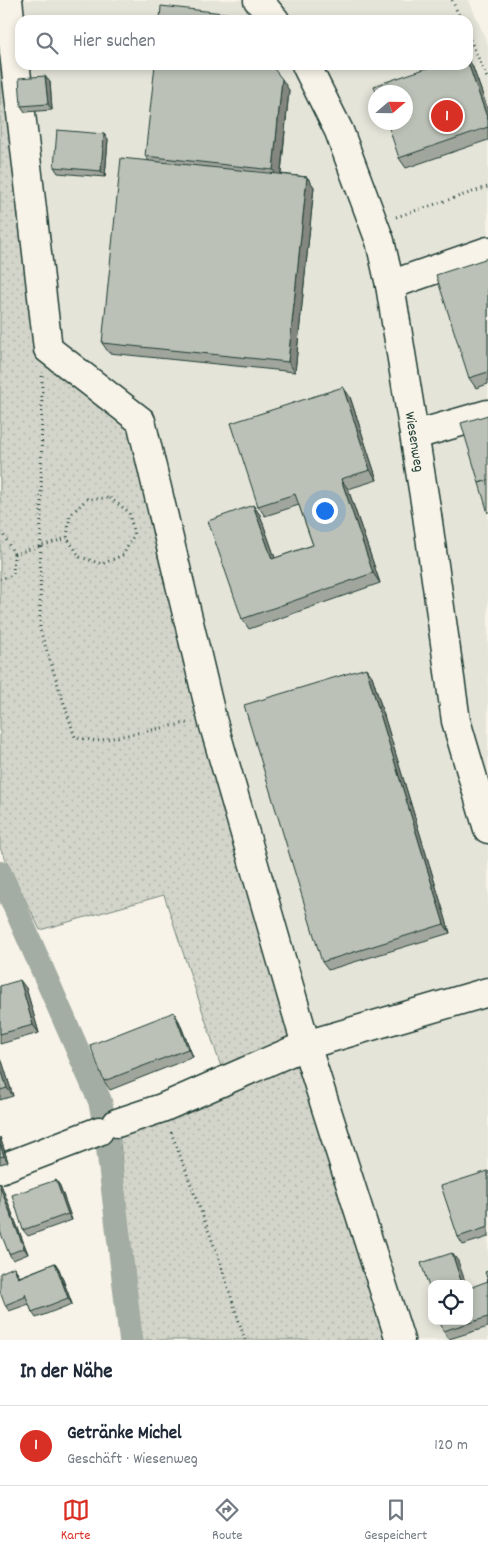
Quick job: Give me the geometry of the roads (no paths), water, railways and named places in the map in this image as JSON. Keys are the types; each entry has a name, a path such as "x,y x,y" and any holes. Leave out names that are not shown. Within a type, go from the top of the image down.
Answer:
{"street":[{"path":"8,0 15,61"},
{"path":"258,0 272,15"},
{"path":"16,70 48,349 141,421 212,719 306,1045 400,1340"},
{"name":"Wiesenweg","path":"308,70 339,131 380,241 390,285 414,436 456,721 488,829"},
{"path":"390,285 488,251"},
{"path":"414,436 488,414"},
{"path":"0,1169 162,1108 306,1045 488,992"}],"waterway":[{"path":"0,873 100,1101 106,1131 131,1340"}],"place":[{"name":"Getränke Michel","path":"447,116"}]}
